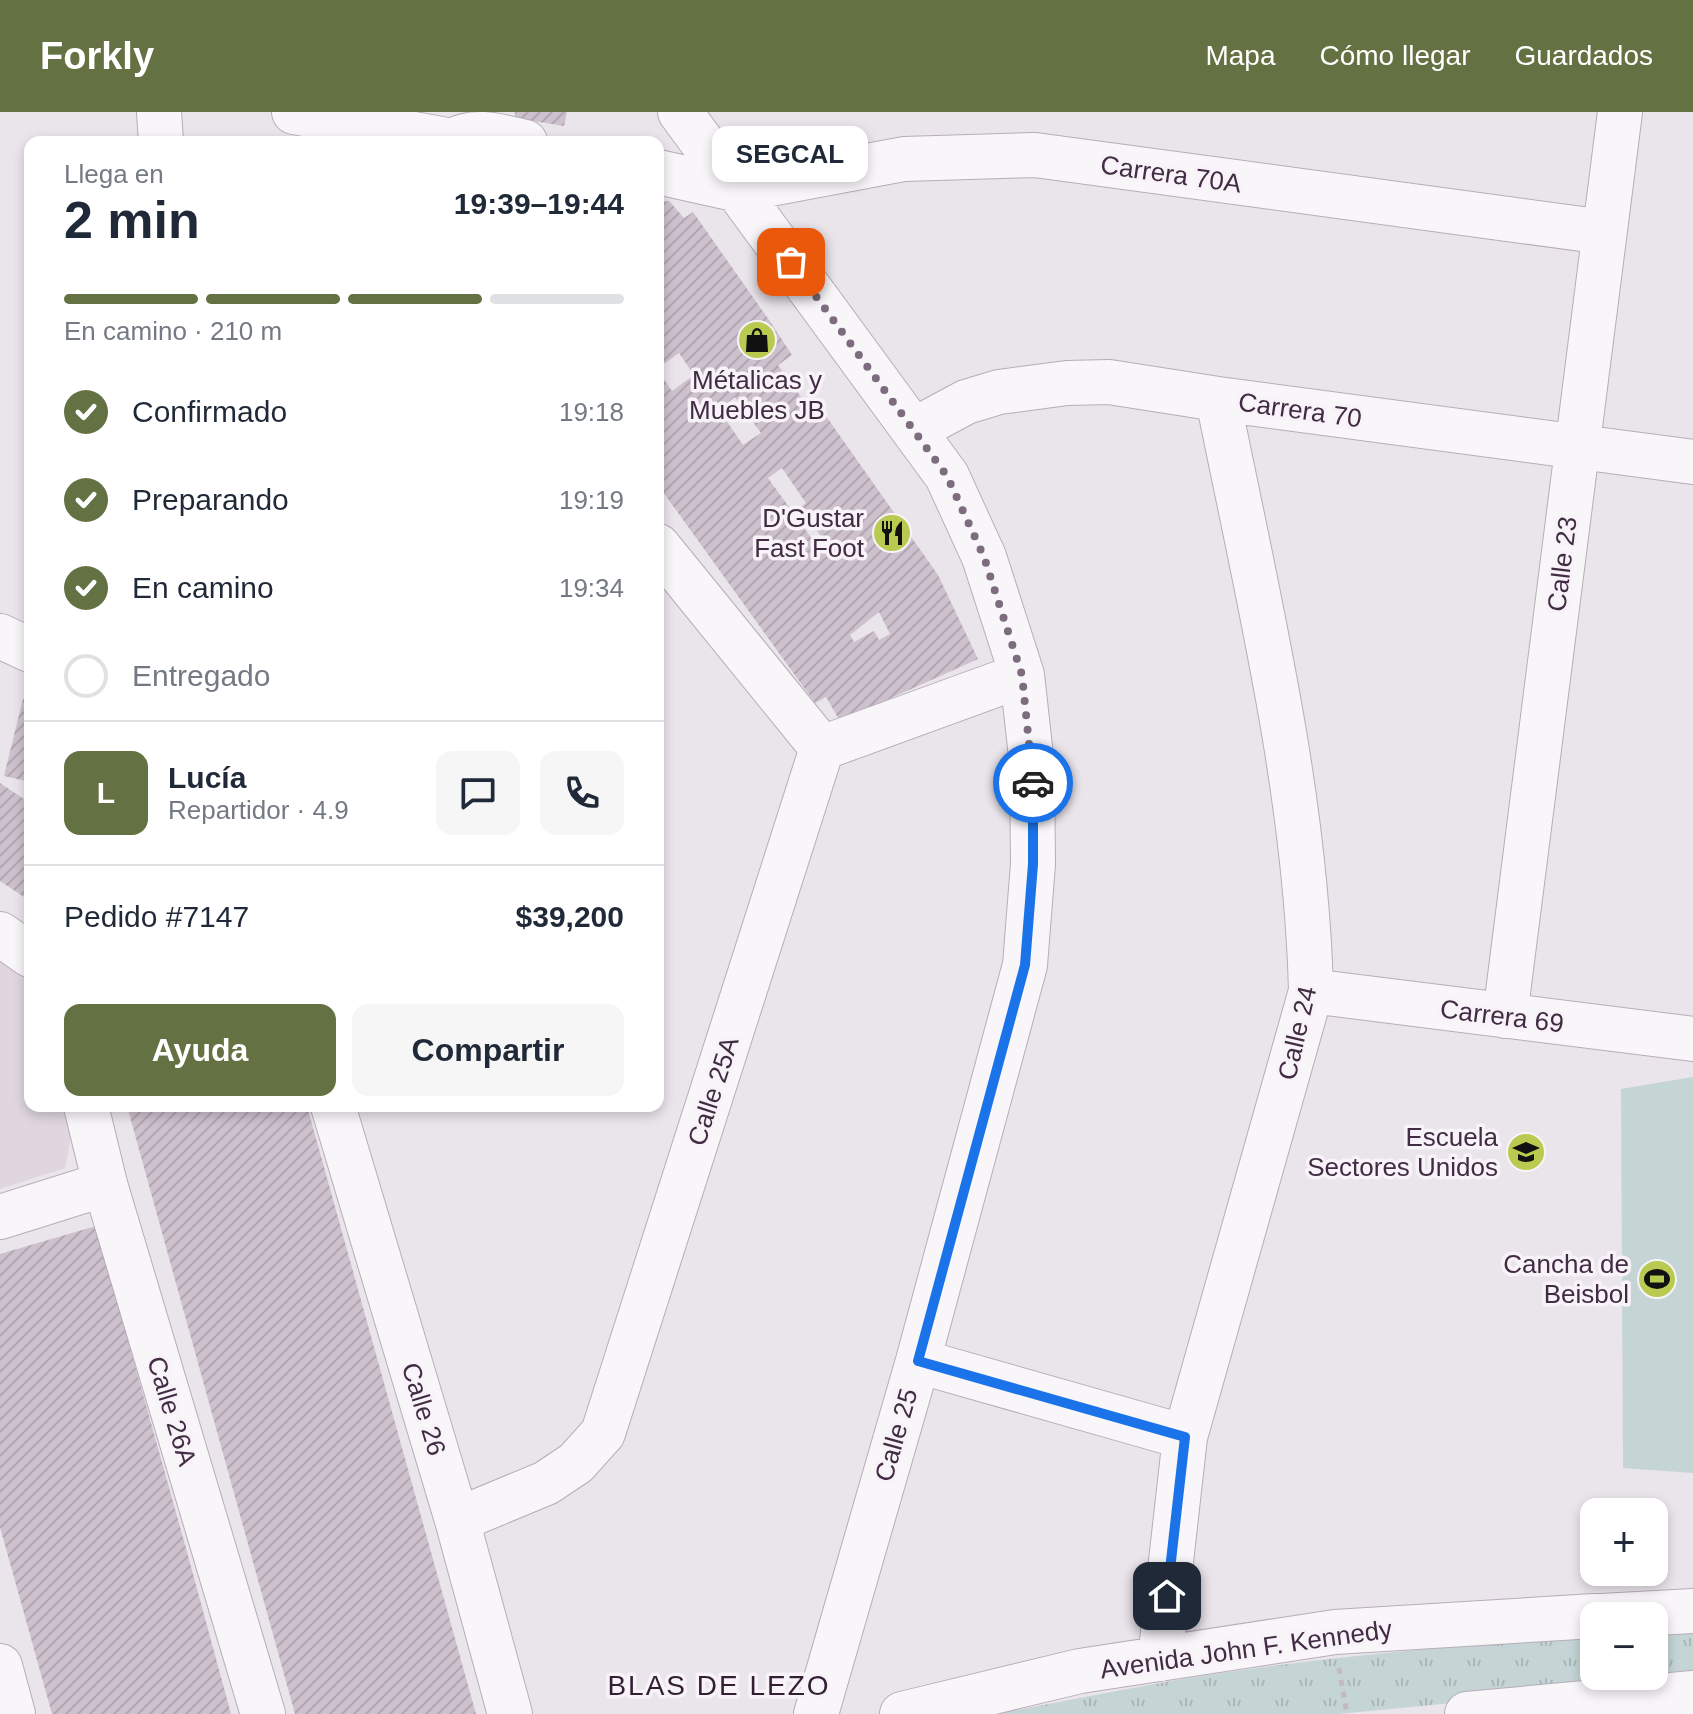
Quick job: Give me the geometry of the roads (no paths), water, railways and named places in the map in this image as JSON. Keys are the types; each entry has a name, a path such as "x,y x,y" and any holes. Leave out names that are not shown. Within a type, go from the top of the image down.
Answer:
{"street":[{"path":"159,112 161,136"},
{"path":"294,112 425,136"},
{"name":"Calle 25","path":"680,112 947,476 984,557 1022,675 1032,765 1033,864 1025,965 918,1361 816,1714"},
{"name":"Calle 23","path":"1505,1016 1620,112"},
{"path":"460,136 465,133 492,136"},
{"name":"Carrera 70A","path":"739,190 904,159 1035,155 1604,232"},
{"path":"664,173 739,190"},
{"name":"Carrera 70","path":"914,430 966,402 1034,386 1109,382 1693,462"},
{"name":"Calle 24","path":"1160,1659 1185,1437 1311,991 1310,926 1283,734 1218,399"},
{"path":"664,553 822,748 1022,675"},
{"path":"0,636 24,647"},
{"name":"Calle 25A","path":"457,1520 546,1483 576,1463 603,1433 822,748"},
{"path":"0,934 24,951"},
{"name":"Carrera 69","path":"1311,991 1693,1039"},
{"name":"Calle 26A","path":"87,1112 105,1184 263,1714"},
{"name":"Calle 26","path":"335,1112 457,1520 510,1714"},
{"path":"0,1217 105,1184"},
{"path":"918,1361 1185,1437"},
{"path":"1668,1612 1693,1611"},
{"name":"Avenida John F. Kennedy","path":"902,1714 1080,1671 1335,1632 1580,1617"},
{"path":"0,1666 13,1714"},
{"path":"1467,1714 1588,1708 1693,1693"}],"place":[{"name":"SEGCAL","path":"791,262"},
{"name":"Métalicas y Muebles JB","path":"757,340"},
{"name":"D'Gustar Fast Foot","path":"892,533"},
{"name":"Escuela Sectores Unidos","path":"1526,1152"},
{"name":"Cancha de Beisbol","path":"1657,1279"}],"district":[{"name":"BLAS DE LEZO","path":"719,1685"}]}
